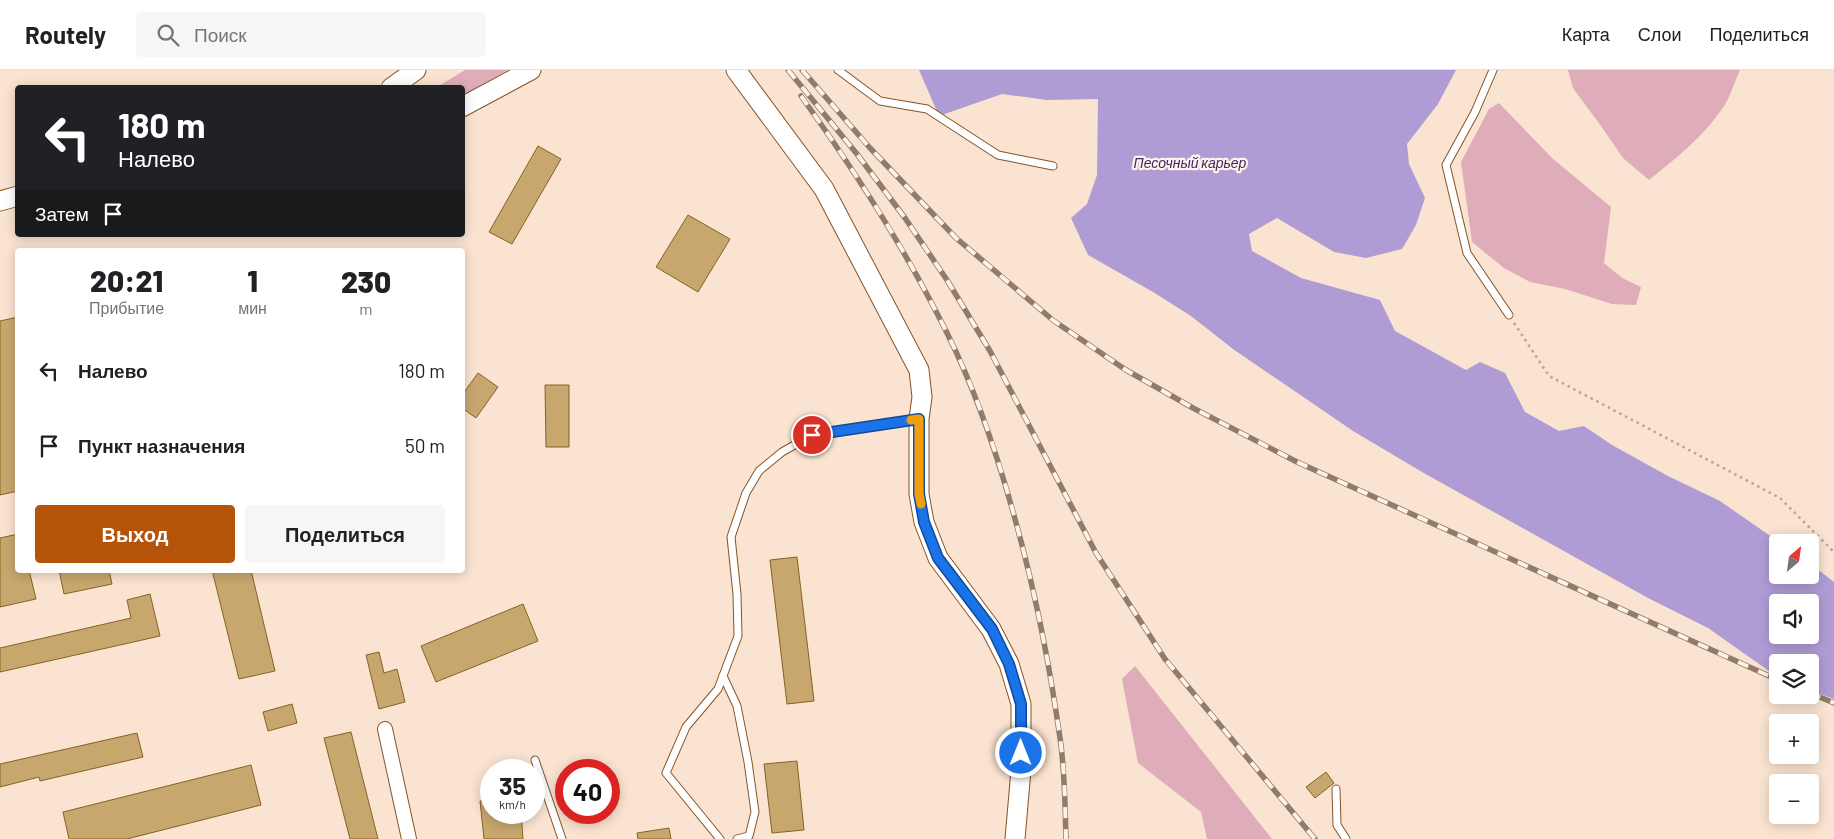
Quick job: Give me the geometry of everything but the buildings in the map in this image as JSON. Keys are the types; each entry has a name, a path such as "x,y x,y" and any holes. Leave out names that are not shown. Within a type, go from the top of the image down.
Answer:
{"street":[{"path":"394,85 416,70"},
{"path":"465,105 531,70"},
{"path":"736,70 824,189 919,370 922,397 919,419 919,494 924,522 938,558 992,629 1009,664 1021,704 1021,770 1015,839"},
{"path":"0,201 15,197"},
{"path":"385,729 409,839"}],"lane":[{"path":"838,70 880,101 927,109 998,155 1053,166"},
{"path":"1493,70 1475,112 1446,165 1467,253 1509,315"},
{"path":"720,839 666,773 686,727 718,689 738,636 737,594 732,537 746,493 759,471 782,452 812,435 919,419"},
{"path":"723,676 737,706 755,812 749,836 737,839"},
{"path":"545,789 562,839"},
{"path":"1336,789 1337,825 1346,839"}],"path":[{"path":"1509,315 1549,376 1780,498 1834,552"}],"shaded area":[{"path":"465,70 508,70 465,94 465,85 440,85"},
{"path":"1568,70 1740,70 1722,109 1706,129 1649,180 1623,158 1573,88"},
{"path":"1499,103 1552,158 1611,207 1604,263 1622,278 1641,287 1636,305 1612,304 1565,289 1530,282 1504,268 1472,242 1461,162 1489,109"},
{"path":"1135,666 1272,839 1207,839 1201,812 1138,763 1122,679"}],"water":[{"name":"Песочный карьер","path":"919,70 1456,70 1438,104 1407,144 1409,164 1425,198 1416,225 1402,249 1366,258 1334,252 1277,218 1249,234 1252,251 1301,278 1380,300 1395,331 1466,370 1480,362 1505,373 1525,412 1559,431 1584,426 1612,445 1668,476 1720,501 1769,535 1769,584 1819,584 1819,570 1834,582 1834,699 1819,693 1819,654 1769,654 1769,671 1708,628 1648,598 1422,472 1353,431 1233,349 1191,316 1088,255 1071,218 1087,204 1097,175 1098,99 1047,100 1002,94 939,116"}],"railway":[{"path":"788,70 857,154 905,218 947,280 990,351 1096,553 1165,659 1315,839"},
{"path":"802,70 870,148 956,238 1054,321 1126,370 1193,408 1297,462 1769,676"},
{"path":"801,96 860,182 897,241 931,302 971,385 991,439 1023,549 1044,643 1062,751 1066,839"},
{"path":"1819,697 1834,703"}],"slow traffic":[{"path":"911,420 919,419 919,494 921,504"}],"route":[{"path":"812,435 919,419 919,494 924,522 938,558 992,629 1009,664 1021,704 1021,753"}]}
